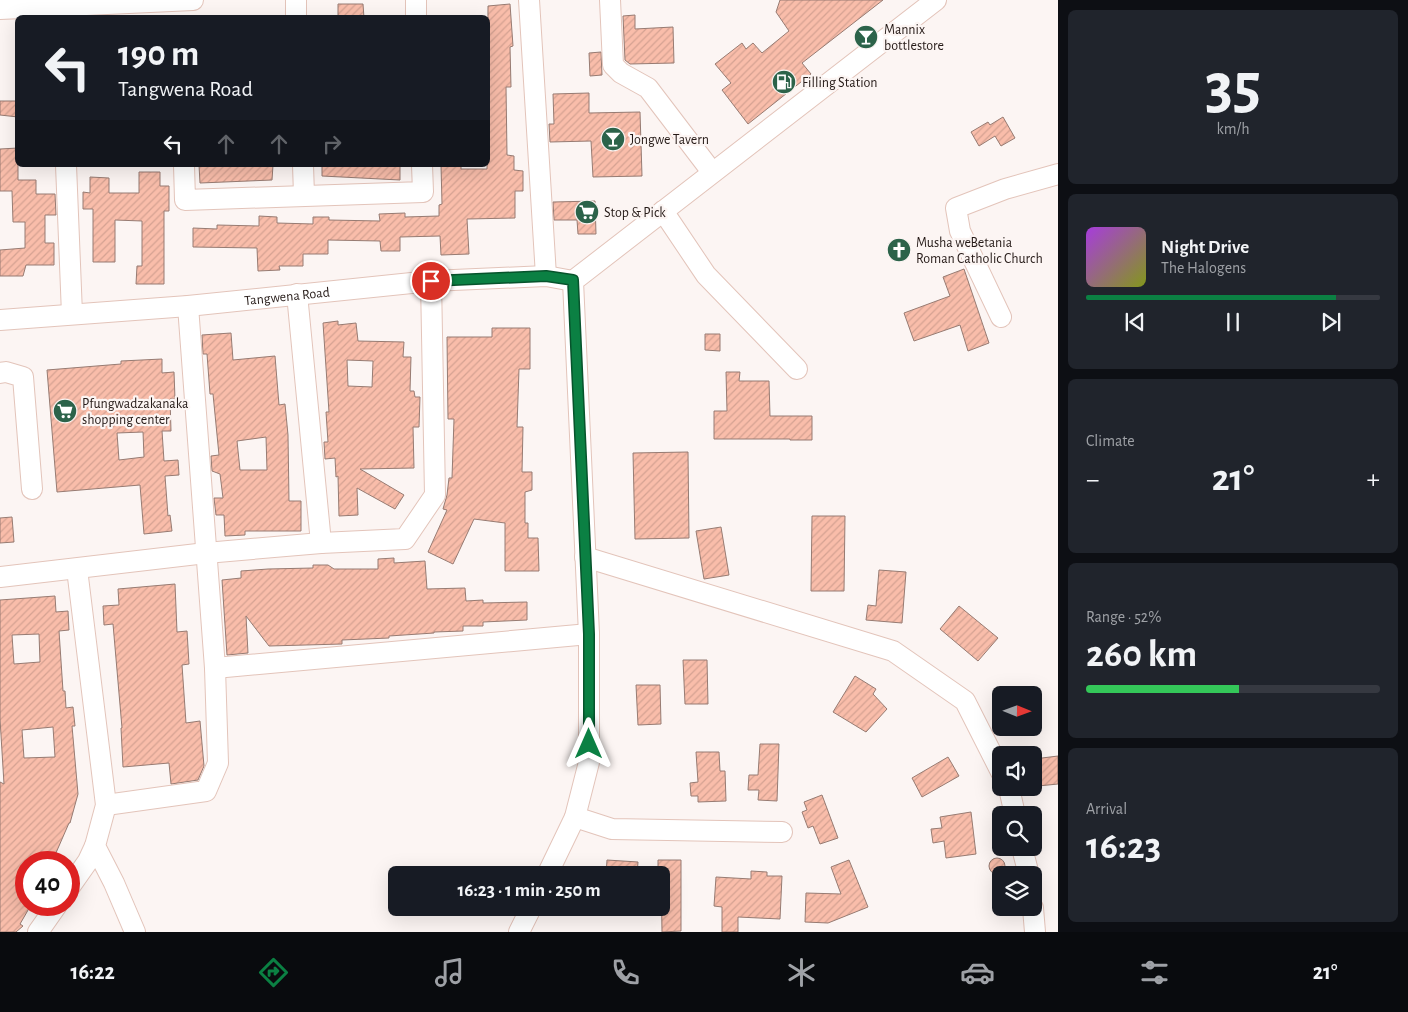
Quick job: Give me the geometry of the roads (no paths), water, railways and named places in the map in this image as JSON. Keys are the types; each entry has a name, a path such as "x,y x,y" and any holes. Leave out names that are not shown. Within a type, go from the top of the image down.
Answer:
{"street":[{"path":"296,0 296,15"},
{"path":"416,0 416,15"},
{"path":"530,0 546,276"},
{"path":"610,0 613,65 621,74 648,88 712,172"},
{"path":"550,866 575,817 589,762 589,634 573,280 933,1"},
{"path":"0,9 61,12 185,6"},
{"path":"66,167 72,314"},
{"path":"184,167 185,200 423,192 422,167"},
{"path":"302,167 304,196"},
{"path":"1001,316 960,231 956,208 1005,189 1058,174"},
{"path":"663,211 706,275 797,369"},
{"name":"Tangwena Road","path":"0,320 188,306 431,281 546,276 573,280"},
{"path":"0,577 206,553 321,543 405,539 435,495 431,281"},
{"path":"297,294 321,543"},
{"path":"106,806 206,791 218,763 215,668 188,306"},
{"path":"0,373 6,372 22,378 32,489"},
{"path":"585,557 893,651 965,702 992,754"},
{"path":"77,569 106,806 95,846 80,872"},
{"path":"215,668 589,634"},
{"path":"575,817 612,828 782,832"},
{"path":"95,846 114,883 135,932"},
{"path":"38,932 49,916"},
{"path":"519,932 527,916"},
{"path":"1034,916 1035,932"}],"place":[{"name":"Mannix bottlestore","path":"866,37"},
{"name":"Filling Station","path":"784,82"},
{"name":"Jongwe Tavern","path":"613,139"},
{"name":"Stop & Pick","path":"587,212"},
{"name":"Musha weBetania Roman Catholic Church","path":"899,250"},
{"name":"Pfungwadzakanaka shopping center","path":"65,411"}]}
